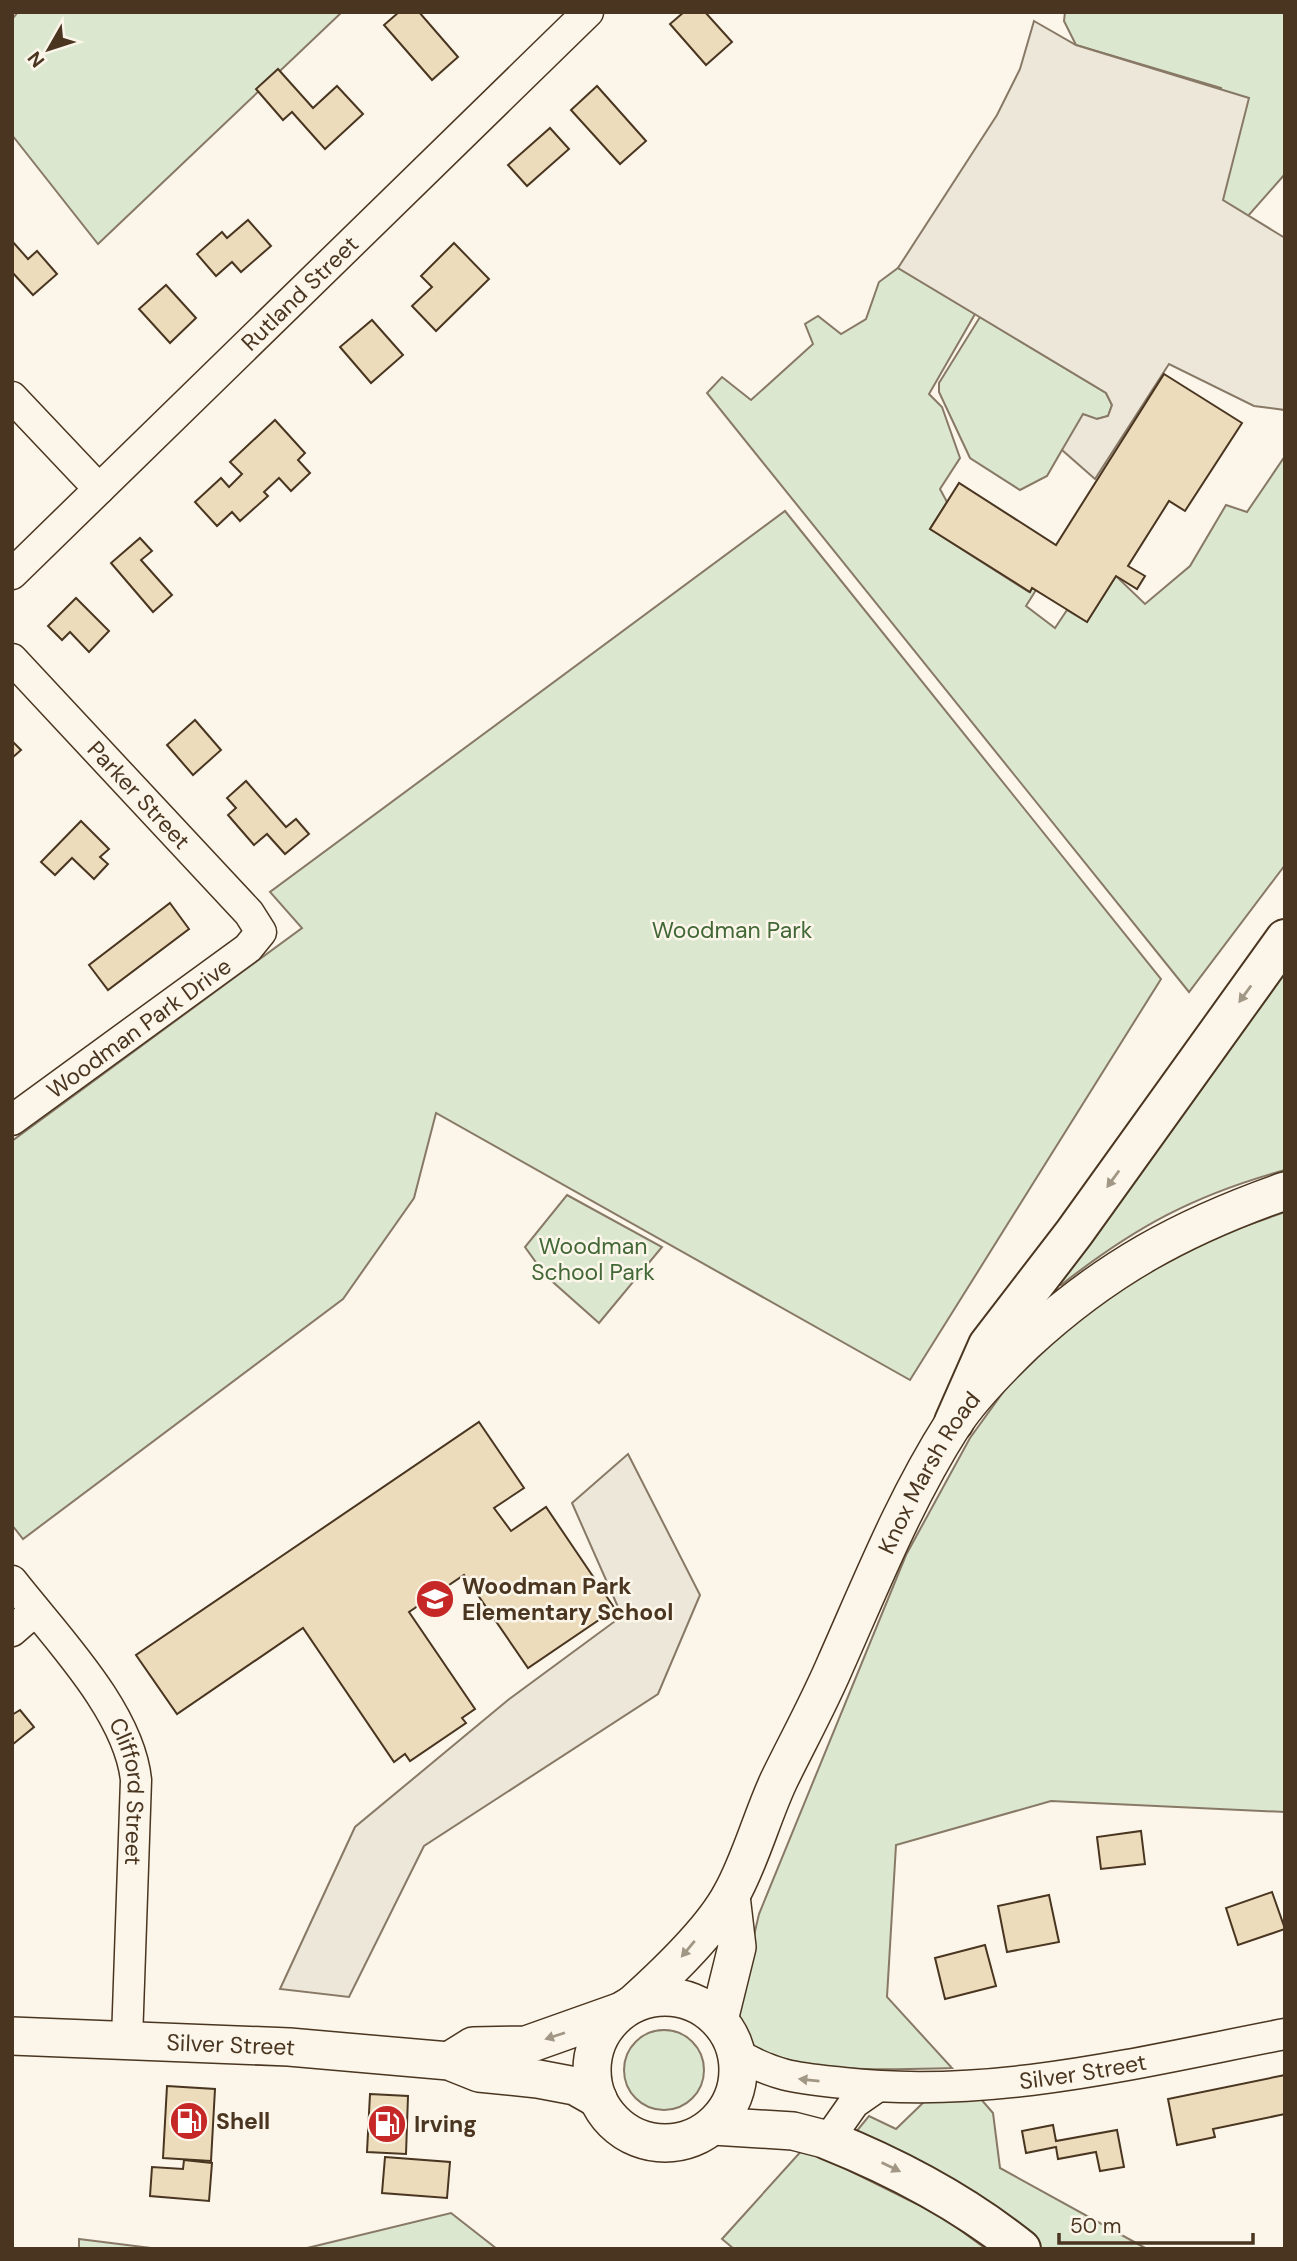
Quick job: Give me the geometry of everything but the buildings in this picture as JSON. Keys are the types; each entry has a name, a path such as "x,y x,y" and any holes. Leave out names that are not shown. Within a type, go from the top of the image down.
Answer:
{"highway":[{"path":"954,1422 988,1345 1074,1233 1285,939"},
{"path":"828,2140 916,2179 958,2203 1021,2249"}],"main road":[{"name":"Knox Marsh Road","path":"626,2008 669,1972 731,1896 769,1802 835,1666 886,1550 913,1493 954,1422 1002,1365 1055,1316 1107,1276 1162,1241 1223,1213 1285,1191"},
{"name":"Knox Marsh Road","path":"719,2020 737,1947 731,1896"},
{"path":"449,2062 473,2046 526,2045 626,2008 669,1996 705,2008 719,2020 730,2036 737,2054 738,2070 734,2093 723,2115 713,2126 680,2142 644,2140 626,2132 612,2120 597,2099 592,2076 594,2052 603,2030 626,2008"},
{"name":"Silver Street","path":"12,2036 289,2047 449,2062 479,2073 575,2086 597,2099"},
{"path":"713,2126 793,2131 828,2140"}],"street":[{"name":"Rutland Street","path":"12,574 588,12"},
{"path":"12,397 99,489"},
{"name":"Parker Street","path":"12,659 249,913 261,932"},
{"name":"Woodman Park Drive","path":"12,1120 248,948 261,932"},
{"name":"Clifford Street","path":"12,1581 111,1709 130,1746 134,1766 127,2040"},
{"path":"12,1631 35,1611"},
{"name":"Silver Street","path":"737,2054 784,2077 877,2087 946,2088 1037,2081 1285,2034"},
{"path":"828,2140 854,2103 877,2087"}],"green space":[{"path":"18,12 342,12 98,244 12,135 12,19"},
{"path":"1065,12 1285,12 1285,174 1248,216 1223,201 1221,88 1076,45 1064,21"},
{"path":"898,268 975,314 929,394 942,407 960,458 940,489 947,502 930,529 1029,592 1032,588 1036,590 1026,606 1055,628 1067,610 1087,622 1116,576 1145,604 1190,566 1226,505 1247,512 1285,456 1285,865 1189,992 707,393 722,377 751,400 813,344 805,324 818,316 841,334 866,319 879,282"},
{"path":"980,317 1106,393 1112,405 1108,416 1097,419 1062,450 1047,476 1020,490 970,458 939,392 939,383"},
{"name":"Woodman Park","path":"785,511 1161,979 910,1380 436,1113 414,1198 343,1299 23,1539 12,1525 12,1141 302,928 270,892"},
{"path":"1285,957 1285,1170 1194,1202 1114,1246 1061,1285 1048,1283"},
{"name":"Woodman School Park","path":"567,1195 662,1247 599,1323 545,1275 525,1247"},
{"path":"1285,1212 1285,1812 1051,1801 896,1845 887,1997 952,2068 835,2067 811,2065 772,2054 768,2062 751,2048 740,2032 739,2000 759,1914 906,1555 970,1438 1017,1373 1117,1285 1211,1238"},
{"path":"664,2030 679,2033 692,2042 701,2055 704,2070 701,2085 692,2098 679,2107 664,2110 649,2107 636,2098 627,2085 624,2070 627,2055 636,2042 649,2033"},
{"path":"980,2098 993,2113 1000,2168 1147,2249 1041,2249 855,2133 869,2116 896,2129 927,2099"},
{"path":"804,2148 941,2216 986,2249 734,2249 722,2239"},
{"path":"451,2213 497,2249 303,2249"},
{"path":"79,2239 159,2249 79,2249"}],"shaded area":[{"path":"1034,21 1076,45 1249,98 1223,200 1285,238 1285,410 1254,406 1169,364 1095,479 1062,450 1083,414 1097,419 1108,416 1112,405 1106,393 898,268 997,115 1020,69"},
{"path":"628,1454 700,1595 658,1694 424,1846 349,1997 280,1989 355,1827 508,1700 622,1616 572,1503"}],"place":[{"name":"Woodman Park Elementary School","path":"435,1599"},
{"name":"Shell","path":"189,2121"},
{"name":"Irving","path":"387,2124"}]}
